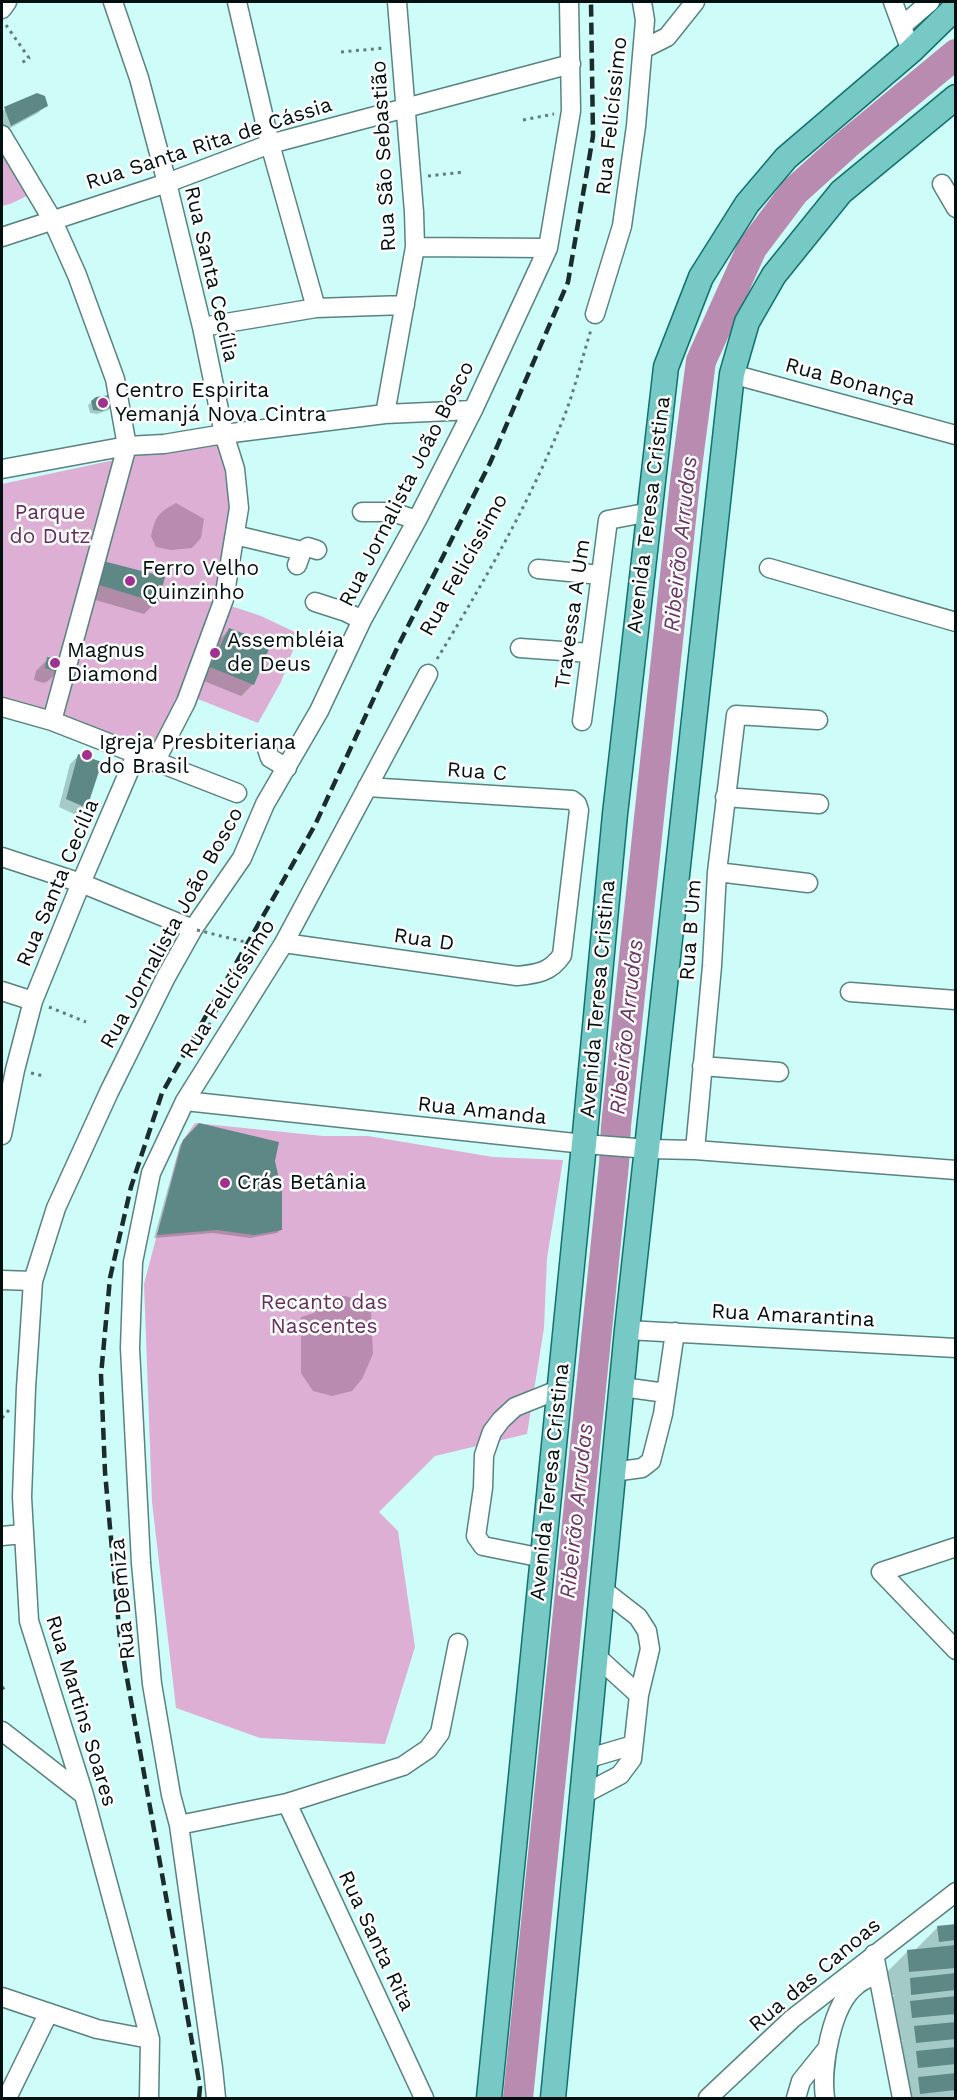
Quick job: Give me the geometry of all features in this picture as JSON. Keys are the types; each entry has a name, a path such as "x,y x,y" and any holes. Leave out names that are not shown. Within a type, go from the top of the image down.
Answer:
{"main road":[{"name":"Avenida Teresa Cristina","path":"489,2098 560,1389 592,1144 622,740 666,368 701,277 747,204 786,158 911,51 956,7"},
{"path":"553,2098 622,1387 641,1148 732,374 747,322 774,276 842,192 956,97"}],"street":[{"path":"2,9 7,2"},
{"name":"Rua Santa Cecília","path":"112,2 139,78 167,183 202,327 224,434 235,469 239,508 224,598 186,702 155,762"},
{"path":"237,2 270,144 316,308"},
{"name":"Rua São Sebastião","path":"385,414 415,247 397,2"},
{"name":"Rua Jornalista João Bosco","path":"33,1281 56,1208 80,1152 166,977 242,858 266,804 320,711 362,620 417,520 473,410 548,248 571,111 569,2"},
{"name":"Rua Felicíssimo","path":"595,314 622,226 636,126 643,49 645,20 642,2"},
{"path":"643,49 667,37 695,2"},
{"path":"893,2 911,51"},
{"path":"902,26 930,2"},
{"name":"Rua Santa Rita de Cássia","path":"2,237 167,183 270,144 571,64"},
{"path":"2,135 52,219 77,275 115,379 127,446 52,722"},
{"path":"942,184 956,208"},
{"path":"415,247 548,248"},
{"path":"202,327 316,308 405,305"},
{"name":"Rua Bonança","path":"732,374 956,435"},
{"path":"2,469 127,446 164,444 224,434 385,414 473,410"},
{"path":"362,512 392,512 417,520"},
{"name":"Travessa A Um","path":"582,721 608,520 650,512"},
{"path":"235,535 305,555"},
{"path":"770,568 956,622"},
{"path":"538,569 601,575"},
{"path":"315,602 362,620"},
{"path":"520,648 590,653"},
{"name":"Rua Felicíssimo","path":"185,1101 284,942 428,674"},
{"path":"2,707 52,722 155,762 241,799"},
{"name":"Rua B Um","path":"695,1150 712,966 717,872 736,715 818,720"},
{"path":"267,749 270,758 287,768"},
{"name":"Rua Santa Cecília","path":"2,1136 6,1090 33,1001 136,755"},
{"name":"Rua C","path":"367,787 572,800 577,804 579,810 562,955 555,966"},
{"path":"725,797 819,804"},
{"path":"2,856 81,883 195,929"},
{"path":"717,872 808,883"},
{"name":"Rua D","path":"284,942 518,976 537,974 555,966"},
{"path":"2,991 33,1001"},
{"path":"850,992 956,999"},
{"path":"702,1066 779,1072"},
{"name":"Rua Amanda","path":"185,1101 592,1144 956,1170"},
{"name":"Rua Demiza","path":"185,1101 151,1173 133,1262 130,1348 141,1563 152,1684 171,1795 179,1825 216,2098"},
{"path":"2,1280 33,1281"},
{"name":"Rua Martins Soares","path":"33,1281 22,1497 29,1621 84,1795 150,2038 149,2098"},
{"name":"Rua Amarantina","path":"627,1330 956,1348"},
{"path":"614,1472 642,1468 651,1461 655,1452 675,1332"},
{"path":"622,1387 666,1393"},
{"path":"543,1558 483,1546 476,1536 483,1488 484,1455 492,1432 501,1420 516,1407 560,1389"},
{"path":"2,1536 23,1534"},
{"path":"956,1547 881,1572 956,1650"},
{"path":"582,1795 620,1775 632,1759 639,1695 650,1649 648,1630 638,1617 602,1589"},
{"path":"179,1825 287,1803 404,1766 428,1749 440,1733 458,1643"},
{"path":"595,1655 639,1695"},
{"path":"2,1731 84,1795"},
{"path":"586,1759 633,1744"},
{"name":"Rua Santa Rita","path":"287,1803 424,2098"},
{"name":"Rua das Canoas","path":"708,2098 792,2019 956,1892"},
{"path":"874,1954 902,2098"},
{"path":"825,2098 826,2050 838,2010 856,1985 878,1974"},
{"path":"2,1997 97,2029 150,2038"},
{"path":"7,2098 48,2014"},
{"path":"796,2098 801,2080 826,2050"}],"path":[{"path":"2,18 29,58 20,64"},
{"path":"341,52 400,47"},
{"path":"523,120 571,111"},
{"path":"411,178 464,172"},
{"name":"Rua Felicíssimo","path":"428,674 504,544 540,470 565,415 595,314"},
{"path":"215,853 228,835 241,799"},
{"path":"195,929 253,944"},
{"path":"33,1001 86,1022"}],"green space":[{"path":"9,153 29,195 2,206 2,156"},
{"path":"221,439 232,503 229,544 223,575 204,637 153,756 54,718 96,592 134,456 154,454"},
{"name":"Parque do Dutz","path":"119,459 48,714 2,700 2,484"},
{"path":"228,605 261,616 299,634 281,682 258,723 193,697"},
{"name":"Recanto das Nascentes","path":"195,1123 323,1136 368,1136 493,1157 563,1160 547,1258 544,1328 527,1434 435,1456 379,1512 398,1531 415,1647 385,1744 260,1738 176,1708 152,1502 144,1284 181,1143"}],"shaded area":[{"path":"176,503 204,519 201,538 192,548 171,550 156,547 151,536 154,524 165,509"},
{"path":"346,1296 359,1301 371,1311 373,1354 362,1379 352,1391 332,1396 313,1391 301,1373 301,1317 314,1313 320,1304 331,1297"}],"building":[{"path":"37,93 45,96 48,106 11,126 4,107"},
{"name":"Centro Espirita Yemanjá Nova Cintra","path":"110,395 114,406 102,411 93,410 91,401 96,397"},
{"name":"Ferro Velho Quinzinho","path":"103,561 165,577 158,603 96,584"},
{"path":"229,628 271,644 254,685 210,667"},
{"name":"Magnus Diamond","path":"47,657 65,659 57,672 45,668"},
{"path":"78,754 102,762 87,808 66,799"},
{"name":"Crás Betânia","path":"199,1123 279,1142 275,1161 282,1192 282,1230 254,1235 217,1230 157,1235 183,1140"},
{"path":"956,1924 956,1940 939,1942 937,1926"},
{"path":"956,1945 956,1968 909,1972 907,1950"},
{"path":"956,1973 956,1990 911,1995 910,1978"},
{"path":"956,1996 956,2014 912,2018 910,2001"},
{"path":"956,2022 956,2039 916,2043 914,2026"},
{"path":"956,2047 956,2064 918,2068 916,2051"},
{"path":"956,2073 956,2090 920,2094 918,2077"}],"waterway":[{"name":"Ribeirão Arrudas","path":"518,2098 614,1164 616,1126 685,482 701,361 752,248 795,191 846,145 956,54"}],"railway":[{"path":"199,2098 200,2087 120,1639 105,1472 101,1375 110,1278 131,1187 162,1093 315,825 398,646 490,463 568,282 593,136 591,2"}],"place":[{"name":"Centro Espirita Yemanjá Nova Cintra","path":"103,403"},
{"name":"Ferro Velho Quinzinho","path":"130,581"},
{"name":"Assembléia de Deus","path":"215,653"},
{"name":"Magnus Diamond","path":"55,663"},
{"name":"Igreja Presbiteriana do Brasil","path":"87,755"},
{"name":"Crás Betânia","path":"225,1183"}]}
